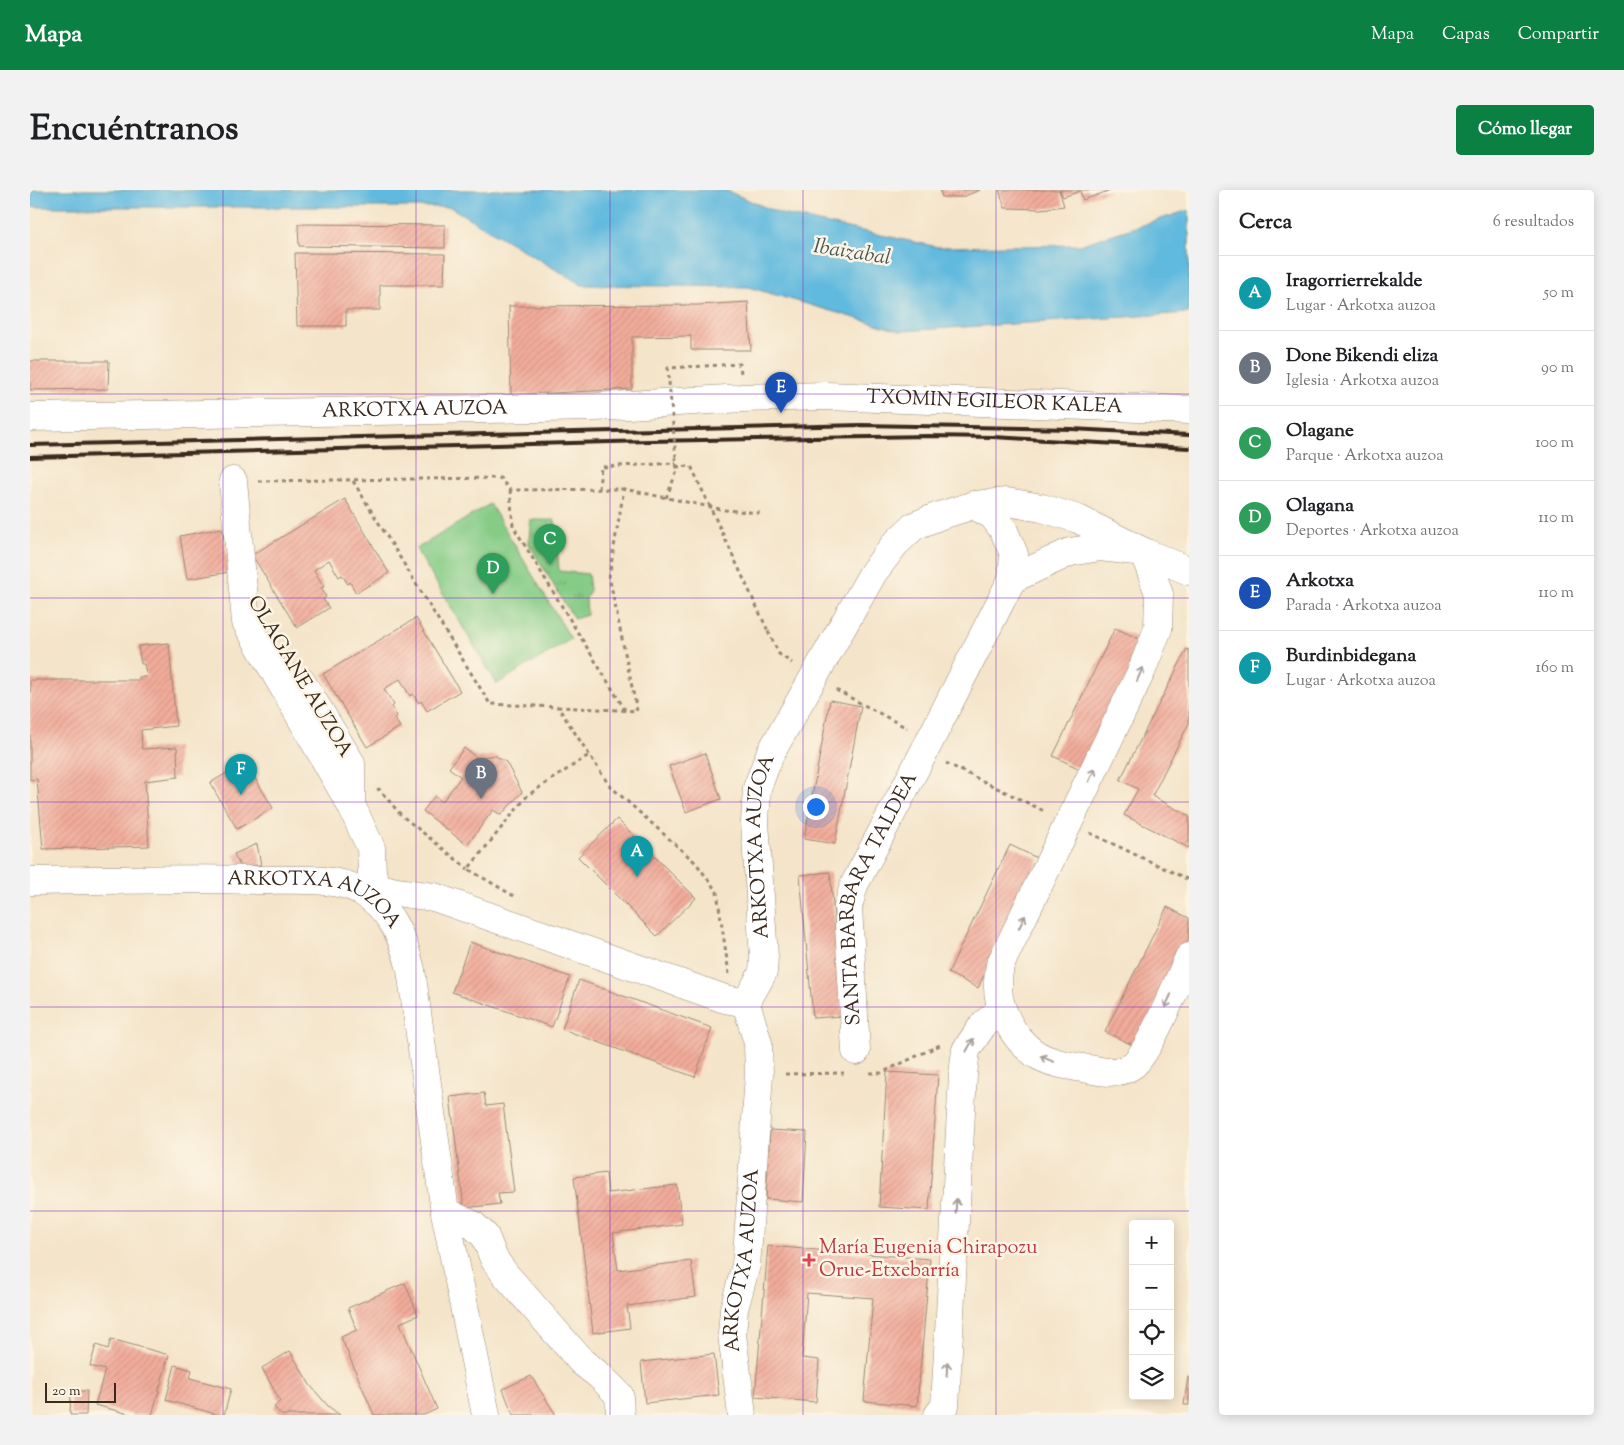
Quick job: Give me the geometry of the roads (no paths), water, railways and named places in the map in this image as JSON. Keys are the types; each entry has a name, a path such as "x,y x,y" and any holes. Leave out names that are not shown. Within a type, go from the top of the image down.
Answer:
{"street":[{"name":"ARKOTXA AUZOA","path":"30,417 596,407 800,396"},
{"name":"TXOMIN EGILEOR KALEA","path":"800,396 1189,410"},
{"name":"ARKOTXA AUZOA","path":"233,481 246,622 351,805 371,848 374,892 396,927 405,948 411,970 445,1212 486,1415"},
{"path":"974,505 1007,502 1042,508 1078,519 1144,552 1189,571"},
{"name":"ARKOTXA AUZOA","path":"742,1415 732,1334 734,1309 746,1265 759,1074 758,1043 736,1001 761,977 764,957 755,822 757,788 770,754 873,573 895,544 914,526 938,516 974,505"},
{"path":"974,505 992,516 1004,531 1014,554 1012,579 1070,552 1100,547 1144,552"},
{"path":"1144,552 1159,594 1158,629 1141,672 1070,823 1000,965 998,985 1002,1009 1015,1034 1034,1053 1059,1064 1100,1071 1123,1071 1134,1064 1148,1043 1189,957"},
{"name":"SANTA BARBARA TALDEA","path":"856,1051 848,907 854,885 1012,579"},
{"name":"ARKOTXA AUZOA","path":"30,881 196,878 328,881 374,892"},
{"path":"374,892 396,892 434,897 522,929 736,1001"},
{"path":"938,1415 945,1406 962,1074 966,1050 983,1025 1002,1009"},
{"path":"445,1212 472,1225 485,1236 494,1259 505,1274 582,1362 600,1376 619,1405"}],"water":[{"name":"Ibaizabal","path":"30,190 725,190 781,214 938,247 1079,245 1189,210 1189,313 900,331 748,287 582,285 450,207 30,207"}],"railway":[{"path":"30,445 861,425 1071,429 1189,435"},
{"path":"30,457 927,436 993,437 1189,448"}],"place":[{"name":"Arkotxa","path":"781,413"},
{"name":"Olagane","path":"550,565"},
{"name":"Olagana","path":"493,594"},
{"name":"Burdinbidegana","path":"241,795"},
{"name":"Done Bikendi eliza","path":"481,799"},
{"name":"Iragorrierrekalde","path":"637,877"},
{"name":"María Eugenia Chirapozu Orue-Etxebarría","path":"809,1260"}]}
